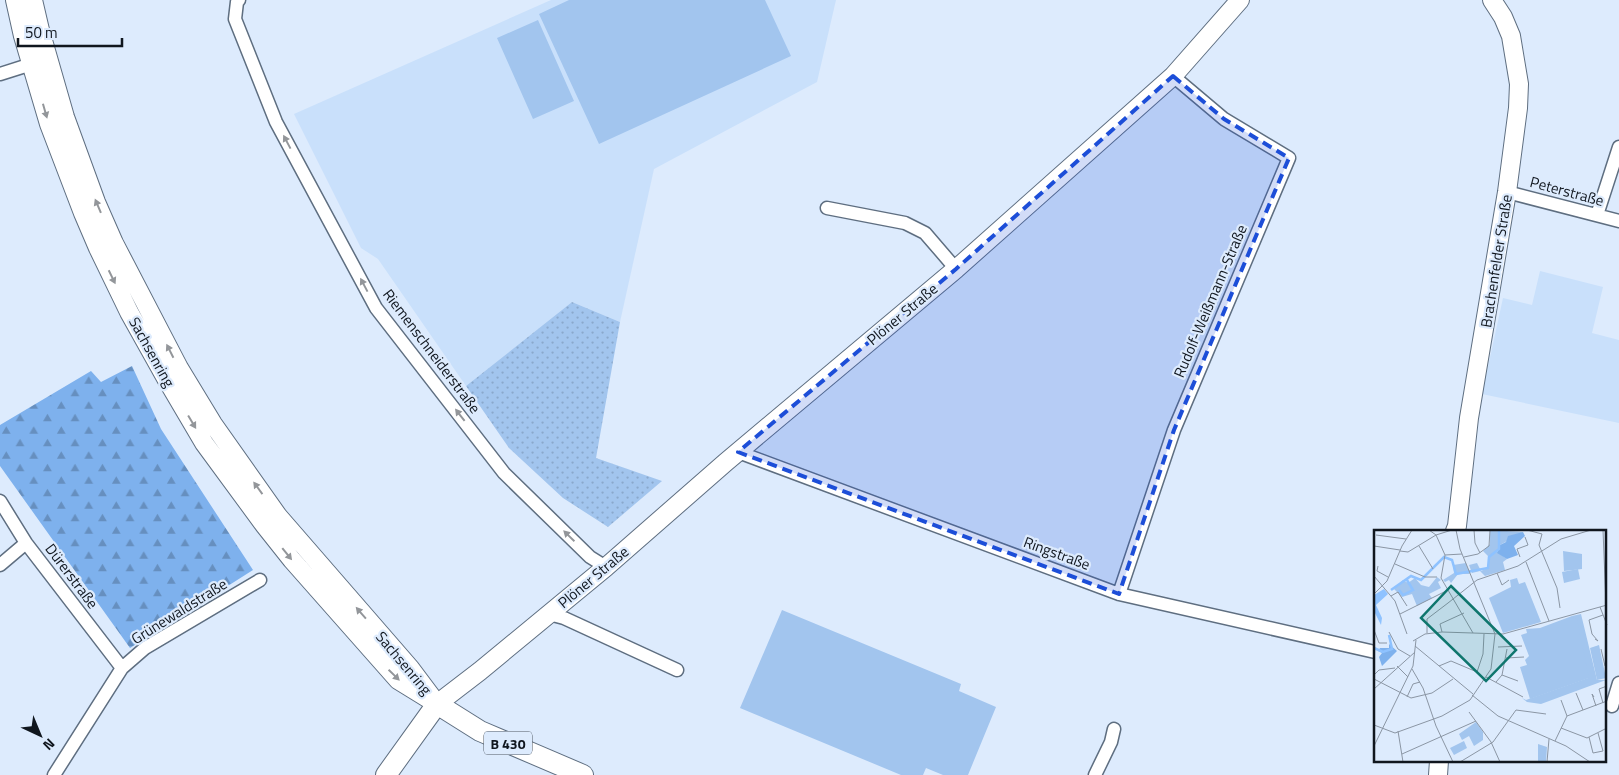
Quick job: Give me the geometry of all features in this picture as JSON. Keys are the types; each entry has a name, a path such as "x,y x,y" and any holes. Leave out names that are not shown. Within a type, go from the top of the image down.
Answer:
{"main road":[{"name":"Sachsenring","path":"15,0 21,29 39,61 65,117 96,202 114,243 179,368 198,400 278,516 410,668 437,704"},
{"name":"Sachsenring","path":"33,0 39,61"},
{"name":"Plöner Straße","path":"386,775 437,704 606,567 738,452 956,269 1172,76 1240,0"},
{"name":"Brachenfelder Straße","path":"1456,530 1470,418 1507,192 1518,108 1518,84 1511,36 1503,17 1492,0"},
{"name":"B 430","path":"437,704 480,731 583,775"},
{"path":"1438,775 1439,762"}],"street":[{"name":"Riemenschneiderstraße","path":"238,0 235,19 276,122 376,308 504,472 590,557 606,567"},
{"path":"0,74 39,61"},
{"name":"Rudolf-Weißmann-Straße","path":"1120,594 1174,430 1289,158 1224,119 1172,76"},
{"path":"1597,215 1619,147"},
{"name":"Peterstraße","path":"1507,192 1619,221"},
{"path":"827,208 905,222 925,233 956,269"},
{"name":"Ringstraße","path":"738,452 1120,594 1374,652"},
{"name":"Dürerstraße","path":"0,502 26,543 122,668"},
{"path":"0,565 26,543"},
{"name":"Grünewaldstraße","path":"54,775 122,668 145,648 260,580"},
{"name":"Plöner Straße","path":"549,614 564,618 677,670"},
{"path":"1612,706 1619,682"},
{"path":"1095,775 1114,729"}],"highlighted area":[{"path":"1173,76 1224,119 1289,158 1174,430 1119,594 738,452 956,269"}],"shaded area":[{"path":"551,0 836,0 817,82 654,169 620,322 572,302 466,386 378,259 361,248 294,114"},
{"path":"569,0 765,0 791,56 599,144 539,14"},
{"path":"538,20 574,101 533,119 497,38"},
{"path":"1540,271 1603,287 1592,333 1619,340 1619,423 1482,394 1503,298 1532,305"},
{"path":"572,302 620,322 596,458 662,481 608,527 563,498 509,448 466,386"},
{"path":"782,610 961,684 959,691 996,707 968,775 943,775 926,768 923,775 901,775 740,708"}],"green space":[{"path":"132,366 161,429 253,570 130,648 0,466 0,425 91,371 101,382"}]}
